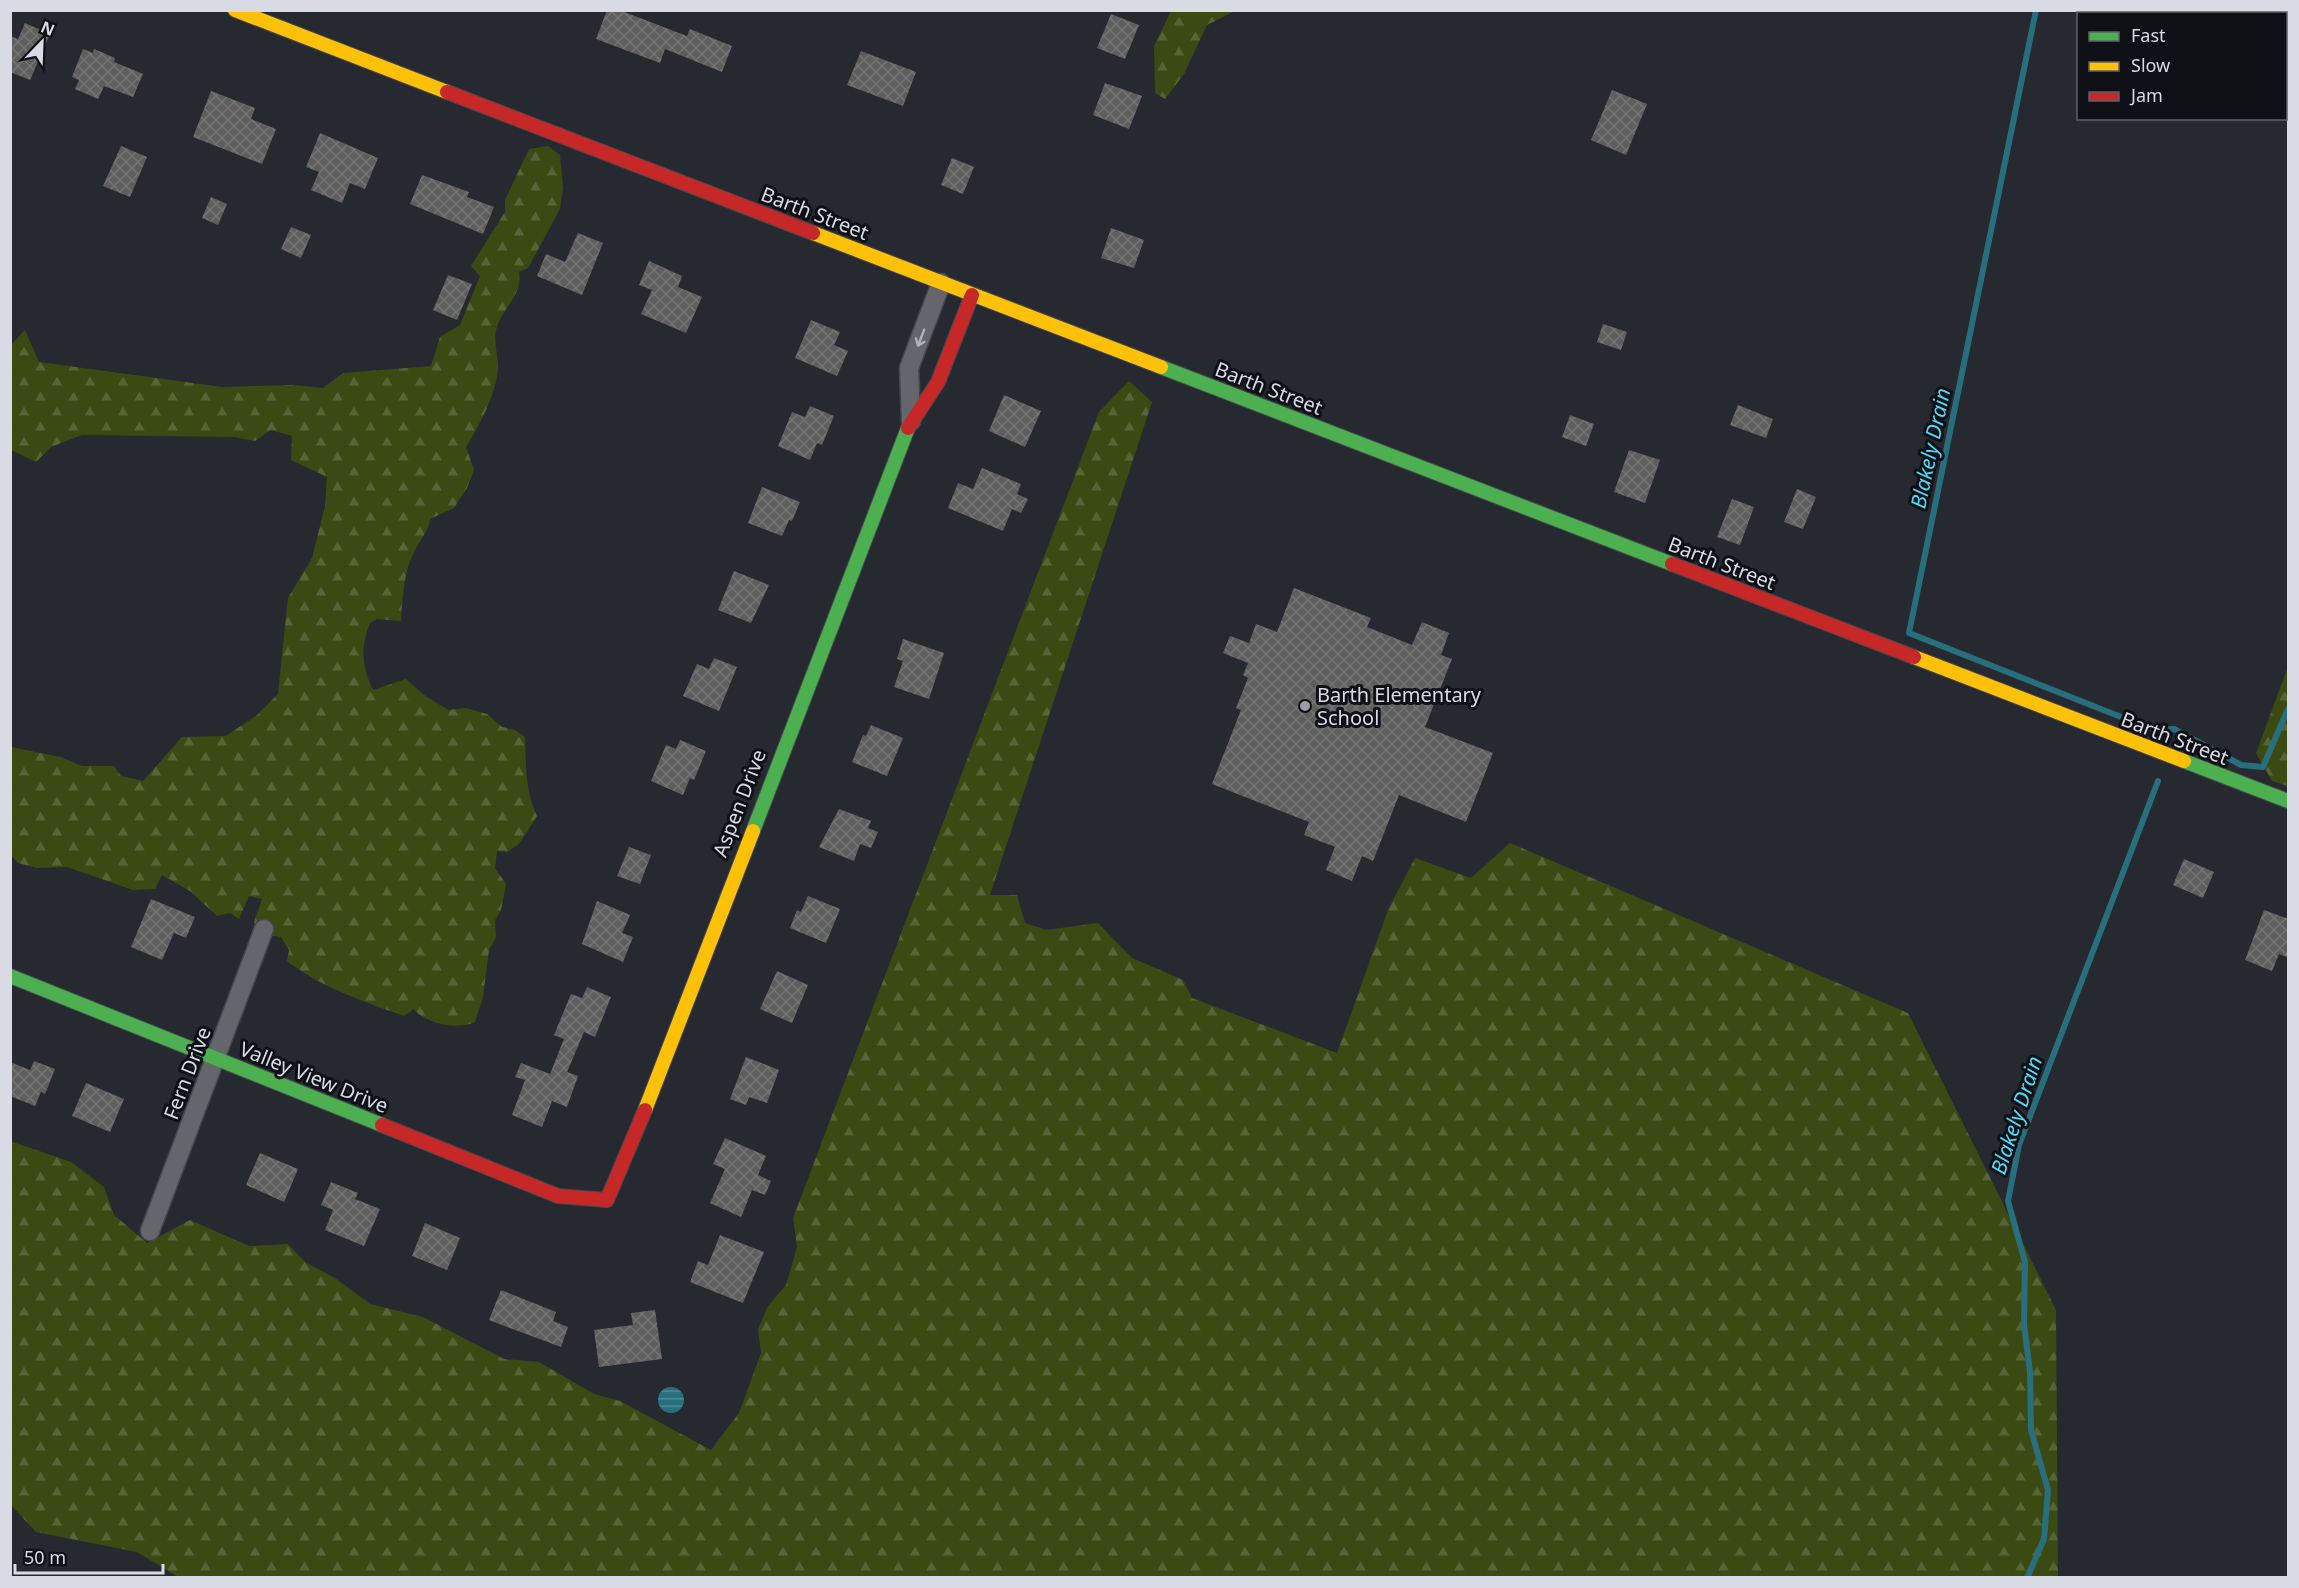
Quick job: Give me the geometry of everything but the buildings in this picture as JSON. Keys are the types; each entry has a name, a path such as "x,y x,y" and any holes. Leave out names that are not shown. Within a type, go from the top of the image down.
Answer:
{"street":[{"name":"Barth Street","path":"235,10 2289,801"},
{"name":"Aspen Drive","path":"910,421 909,368 942,283"},
{"name":"Aspen Drive","path":"607,1200 631,1147 910,421 938,382 972,295"},
{"name":"Fern Drive","path":"150,1231 264,929"},
{"name":"Valley View Drive","path":"10,975 558,1196 607,1200"}],"green space":[{"path":"1171,11 1235,11 1207,25 1184,74 1165,99 1155,93 1154,46"},
{"path":"548,146 560,155 563,188 560,209 528,268 519,272 518,287 497,327 495,338 498,369 494,390 466,447 474,470 467,488 454,508 430,519 426,532 410,560 403,594 401,621 377,619 370,623 364,649 366,673 373,690 406,679 424,695 448,710 466,708 487,714 502,727 515,730 525,737 528,788 537,816 519,844 507,852 497,851 495,868 506,884 501,910 495,920 496,937 489,950 483,997 475,1022 460,1025 443,1024 426,1018 414,1009 404,1016 343,993 314,979 287,961 289,950 281,937 257,933 254,922 262,899 249,896 239,919 230,913 217,916 190,891 162,875 155,889 133,890 67,867 37,868 18,863 11,855 11,747 60,757 82,766 114,766 121,776 143,781 182,737 226,736 257,715 278,694 288,598 312,558 325,506 327,477 291,460 292,436 271,430 255,441 235,437 82,435 51,447 36,462 11,450 10,346 25,330 39,362 222,387 293,385 323,388 343,373 431,366 440,337 460,325 480,276 471,266 505,212 505,200 529,149"},
{"path":"1129,381 1152,402 990,895 1017,895 1025,923 1046,930 1098,923 1132,958 1183,980 1192,998 1337,1053 1388,910 1415,858 1471,878 1510,843 1908,1013 2056,1310 2058,1577 178,1577 137,1552 36,1532 11,1505 10,1141 71,1162 104,1187 114,1215 147,1243 190,1220 249,1246 288,1244 305,1262 335,1278 370,1304 423,1317 504,1359 539,1362 594,1394 620,1401 711,1450 739,1413 761,1353 758,1329 768,1306 786,1285 797,1247 793,1218 1099,412"},
{"path":"2288,667 2288,786 2272,781 2256,753"}],"water":[{"path":"671,1387 680,1391 684,1400 680,1409 671,1413 662,1409 658,1400 662,1391"}],"waterway":[{"name":"Blakely Drain","path":"2036,10 1909,633 2154,730 2174,729 2241,765 2263,767 2288,709"},
{"name":"Blakely Drain","path":"2027,1578 2044,1539 2048,1490 2031,1430 2030,1372 2024,1324 2025,1262 2008,1201 2019,1145 2158,781"}],"traffic: fast":[{"path":"1161,367 1672,564"},
{"path":"753,831 908,428"},
{"path":"2184,761 2288,801"},
{"path":"10,976 382,1125"}],"traffic: slow":[{"path":"235,10 447,92"},
{"path":"813,233 1161,367"},
{"path":"1914,657 2184,761"},
{"path":"645,1110 753,831"}],"traffic: jam":[{"path":"447,92 813,233"},
{"path":"908,428 938,382 972,295"},
{"path":"1672,564 1914,657"},
{"path":"382,1125 558,1196 607,1200 645,1110"}],"place":[{"name":"Barth Elementary School","path":"1305,706"}]}
